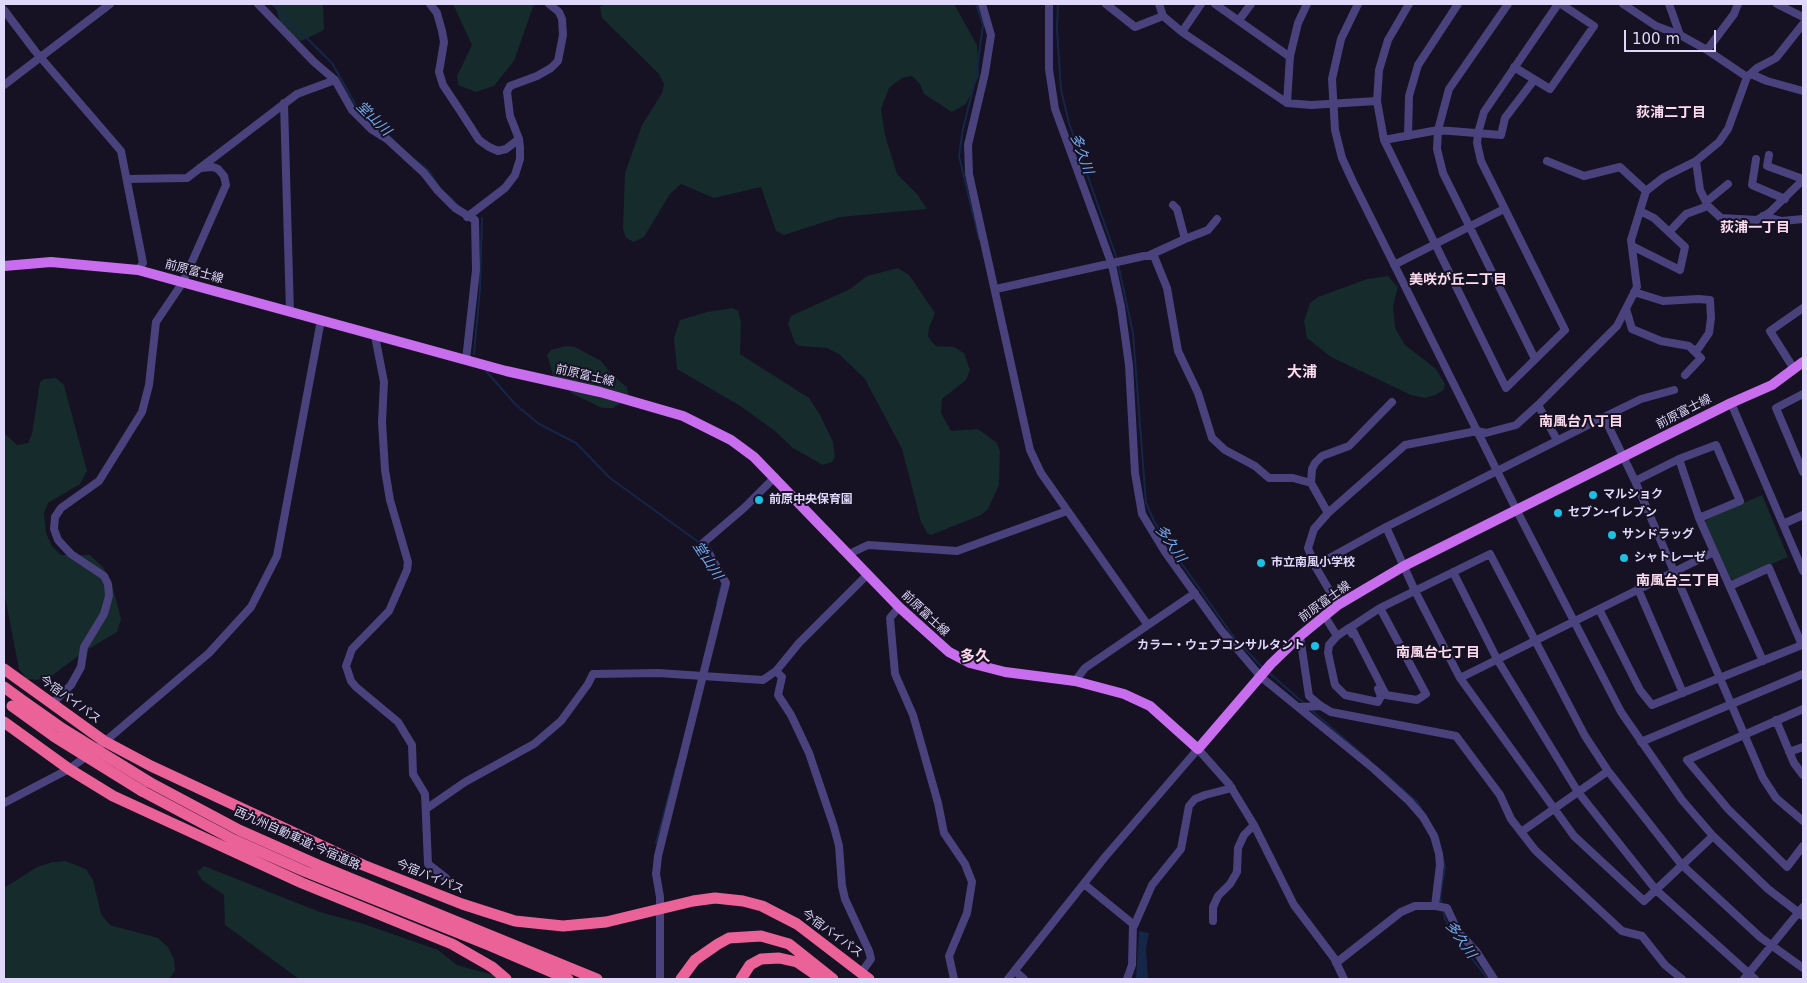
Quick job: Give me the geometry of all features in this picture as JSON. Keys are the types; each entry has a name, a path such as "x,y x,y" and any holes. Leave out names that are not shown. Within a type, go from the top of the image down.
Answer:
{"highway":[{"name":"今宿バイパス","path":"4,669 104,741 158,770 363,865 489,914 528,924 563,926 606,922 660,908 715,898 762,906 797,924 865,976"},
{"name":"西九州自動車道;今宿道路","path":"4,687 11,701 63,729 146,786 234,840 304,871 568,979"},
{"path":"4,722 69,769 113,796 233,853 469,952 506,979"},
{"name":"西九州自動車道;今宿道路","path":"146,786 318,865 598,979"},
{"path":"682,979 695,960 729,938 761,936 789,944 833,979"},
{"path":"741,979 750,965 761,959 779,958 798,962 822,979"}],"main road":[{"name":"前原富士線","path":"4,266 51,262 138,270 376,336 600,392 683,416 731,440 775,477 867,575 937,643 949,652 970,663 1005,672 1075,681 1124,694 1150,706 1198,749 1271,664 1300,636 1338,605 1404,566 1516,509 1732,402 1772,385 1803,362"}],"street":[{"path":"4,85 110,4"},
{"path":"258,4 314,62 335,80 358,116 424,174 438,191 467,217 475,220 476,270 466,360"},
{"path":"430,4 437,13 443,36 439,72 443,85 458,109 479,140 498,151 506,149 519,139"},
{"path":"467,217 505,188 515,175 520,159 519,139 510,116 507,92 510,86 537,76 551,68 558,61 563,35 562,18 559,12 549,4"},
{"path":"982,4 991,35 985,73 968,145 969,174 996,289 1030,450 1041,473 1147,624"},
{"path":"1049,4 1049,69 1055,109 1113,265 1127,343 1135,473 1142,514 1149,528 1221,630 1261,677 1303,707 1392,785 1423,817 1434,836 1440,859 1440,907 1458,932 1476,951 1494,979"},
{"path":"1106,4 1135,27 1163,16"},
{"path":"1159,4 1163,16 1182,32 1287,103 1377,101"},
{"path":"1182,32 1201,4"},
{"path":"1214,4 1290,57"},
{"path":"1239,20 1251,4"},
{"path":"1287,103 1290,57 1298,23 1307,4"},
{"path":"1358,4 1341,39 1332,79 1335,130 1342,158 1394,265 1573,622 1621,712 1682,800 1714,836 1768,889 1802,912 1772,946 1749,978 1656,890 1578,792 1497,659 1453,572"},
{"path":"1409,4 1388,40 1379,70 1377,101 1384,140 1506,388 1535,359 1569,332 1481,161 1477,144 1478,133 1484,112 1514,67 1560,4 1594,26 1550,90 1514,67"},
{"path":"1408,136 1409,96 1418,65 1458,4"},
{"path":"1508,4 1449,89 1438,130 1437,149 1442,173 1535,359"},
{"path":"1669,4 1680,35"},
{"path":"1708,50 1734,14 1738,4"},
{"path":"1777,4 1803,17"},
{"path":"1627,5 1656,26 1680,35 1708,50 1749,76 1803,91"},
{"path":"4,10 39,57 116,145 123,157 143,263 138,270"},
{"path":"1338,605 1315,566 1308,548 1310,538 1328,513 1405,445 1477,431 1486,433 1516,425 1538,406 1617,326 1634,292 1637,278 1631,240 1646,191 1664,177 1696,161 1719,142 1728,128 1749,76 1757,68 1776,58 1803,24"},
{"path":"128,179 187,178 297,94 335,80"},
{"path":"1384,140 1438,130 1501,135 1504,118 1534,80"},
{"path":"284,103 290,312"},
{"path":"1696,161 1700,190 1706,204 1721,218 1742,217 1757,220 1785,199 1803,180 1767,166 1770,155"},
{"path":"1756,159 1752,185 1785,199"},
{"path":"1547,160 1584,176 1620,167 1646,191"},
{"path":"52,704 70,685 81,666 84,648 104,614 108,596 108,584 104,576 71,554 58,540 54,529 55,517 61,508 98,481 142,412 149,385 156,322 183,282 226,185 224,176 218,169 213,167 200,168"},
{"path":"1669,232 1686,214 1706,204 1728,184"},
{"path":"1173,206 1177,208 1185,239"},
{"path":"1394,265 1470,228 1504,208"},
{"path":"1632,246 1680,270 1685,247 1654,218 1640,210"},
{"path":"1763,216 1782,221 1803,219"},
{"path":"996,289 1113,265 1150,255 1208,230 1217,219"},
{"path":"1150,255 1156,260 1167,288 1178,351 1198,393 1212,438 1226,450 1255,466 1269,478 1293,478 1311,483"},
{"path":"1634,292 1663,301 1698,298 1710,300 1709,333 1698,349 1693,350"},
{"path":"1794,369 1770,331 1803,308"},
{"path":"1626,309 1632,329 1661,341 1689,346 1701,358 1685,375"},
{"path":"4,803 69,769 210,653 251,607 269,575 277,556 320,320"},
{"path":"376,336 384,382 382,422 384,470 390,500 408,562 389,611 352,649 346,666 351,681 356,687 377,704 405,732 413,750 413,774 425,794 428,864 446,878"},
{"path":"1583,346 1590,352"},
{"path":"1315,566 1386,527 1557,440 1641,400 1674,390"},
{"path":"1803,394 1776,408 1803,472"},
{"path":"1328,513 1311,483 1312,469 1318,459 1349,446 1392,402"},
{"path":"1732,402 1803,571"},
{"path":"1538,406 1557,440"},
{"path":"1604,417 1674,571 1763,778 1776,798 1803,821"},
{"path":"1634,481 1679,459 1716,445 1740,500 1699,518"},
{"path":"1679,459 1699,518 1763,661"},
{"path":"660,979 660,908 656,874 658,856 700,676 726,584 703,543 744,508 775,477"},
{"path":"849,554 868,545 957,551 1067,510"},
{"path":"1783,524 1803,515"},
{"path":"1386,527 1415,591 1460,678 1574,836 1644,900 1681,864 1714,836"},
{"path":"1460,678 1714,552"},
{"path":"1380,608 1426,694 1417,700 1386,695 1351,628 1380,608 1490,554 1584,736 1608,771 1681,864 1772,946 1803,968"},
{"path":"1599,609 1640,690 1652,705 1802,645 1769,568 1730,586"},
{"path":"426,809 465,782 534,744 561,721 588,684 592,674 641,673 763,680 776,671 799,643 867,575"},
{"path":"1638,589 1683,693"},
{"path":"1075,681 1086,668 1147,624 1195,593"},
{"path":"899,607 890,618 895,674 913,715 938,802 944,833 965,864 972,882 967,913 949,956 954,979"},
{"path":"1324,615 1337,636"},
{"path":"1349,628 1381,696 1378,702 1345,695 1335,685 1328,645 1337,636 1349,628"},
{"path":"1300,636 1309,696 1330,712 1456,736 1500,795 1512,819 1535,850 1622,931 1642,936 1666,966 1682,979"},
{"path":"776,671 782,677 778,695 791,715 806,746 834,827 839,846 845,899 869,951 871,960 865,976"},
{"path":"1641,742 1803,674"},
{"path":"1303,707 1321,706"},
{"path":"1803,709 1687,760 1728,809 1786,867 1803,846"},
{"path":"1776,720 1794,764 1803,775"},
{"path":"1789,752 1803,746"},
{"path":"1008,979 1084,884 1198,749 1232,788 1254,825 1294,904 1336,963 1344,979"},
{"path":"1521,832 1608,771"},
{"path":"1127,979 1132,965 1134,926 1152,885 1181,849 1189,806 1194,799 1205,794 1232,788"},
{"path":"1212,921 1213,907 1218,896 1230,884 1237,872 1238,848 1244,835 1254,825"},
{"path":"1084,884 1134,926"},
{"path":"1336,963 1400,912 1415,906 1440,907"},
{"path":"1015,971 1024,979"}],"green space":[{"path":"275,4 323,4 324,30 301,41 283,35"},
{"path":"453,4 534,4 514,61 494,86 476,92 458,85 457,76 472,45"},
{"path":"604,4 954,4 977,45 979,76 966,104 952,112 924,94 920,84 912,76 902,78 889,88 881,109 885,135 897,174 917,194 927,209 840,217 784,235 776,231 761,187 714,198 681,184 670,194 644,237 634,242 626,238 623,229 625,173 642,125 662,93 664,84 659,74 602,18 600,7"},
{"path":"898,268 909,275 935,313 929,328 928,336 931,341 936,346 954,347 964,353 970,370 966,380 942,399 941,413 951,431 978,429 997,443 1000,451 999,485 988,509 981,515 931,535 927,533 921,522 902,449 865,379 839,354 827,348 800,346 795,343 788,324 791,316 850,289 867,276"},
{"path":"1388,276 1398,287 1393,306 1395,328 1405,345 1436,369 1445,384 1444,390 1435,395 1425,398 1411,395 1331,357 1307,338 1304,321 1310,303 1318,297 1367,279"},
{"path":"733,308 738,311 741,322 740,354 809,398 820,415 833,442 835,457 832,462 823,465 793,448 776,432 742,407 677,369 674,338 680,320 707,312"},
{"path":"566,346 575,347 601,361 612,375 627,387 629,398 613,408 602,408 573,394 553,375 547,355 551,350"},
{"path":"56,378 64,385 87,471 80,484 48,503 44,513 46,533 52,546 61,555 90,555 103,567 112,584 121,619 117,632 82,653 53,675 37,680 27,679 19,669 4,592 4,433 17,445 28,443 32,434 40,382 44,379"},
{"path":"1762,495 1788,557 1733,580 1705,523 1706,519"},
{"path":"65,861 86,869 93,880 101,914 110,925 158,938 168,947 174,959 175,971 169,979 4,979 4,888 37,867 53,862"},
{"path":"204,866 320,912 364,924 438,950 457,965 507,979 299,979 225,925 224,895 202,880 197,872"}],"water":[{"path":"1139,931 1149,933 1146,949 1148,979 1136,979"}],"waterway":[{"name":"堂山川","path":"272,4 332,63 358,109 395,142"},
{"path":"976,4 983,25 976,76 963,129 959,156 979,239"},
{"name":"多久川","path":"1058,4 1057,29 1061,90 1069,123 1117,259"},
{"name":"堂山川","path":"415,160 428,170 440,188 460,207"},
{"name":"堂山川","path":"474,354 480,289 482,218"},
{"name":"多久川","path":"1118,264 1133,333 1146,503 1154,521 1177,557 1233,636 1262,667"},
{"name":"堂山川","path":"486,371 515,404 539,424 576,443 610,478 697,541 722,583 717,603"},
{"name":"多久川","path":"1268,672 1306,705"},
{"name":"多久川","path":"1311,710 1370,761"},
{"name":"堂山川","path":"656,843 676,768"},
{"name":"多久川","path":"1383,772 1417,802 1438,836 1445,868 1440,897 1442,904"},
{"name":"多久川","path":"1443,909 1445,919 1455,937 1488,979"}],"place":[{"name":"マルショク","path":"1593,495"},
{"name":"前原中央保育園","path":"759,500"},
{"name":"セブン-イレブン","path":"1558,513"},
{"name":"サンドラッグ","path":"1612,535"},
{"name":"シャトレーゼ","path":"1624,558"},
{"name":"市立南風小学校","path":"1261,563"},
{"name":"カラー・ウェブコンサルタント","path":"1315,646"}],"district":[{"name":"荻浦二丁目","path":"1671,113"},
{"name":"荻浦一丁目","path":"1755,228"},
{"name":"美咲が丘二丁目","path":"1458,280"},
{"name":"大浦","path":"1302,373"},
{"name":"南風台八丁目","path":"1581,422"},
{"name":"南風台三丁目","path":"1678,581"},
{"name":"南風台七丁目","path":"1438,653"},
{"name":"多久","path":"975,657"}]}
